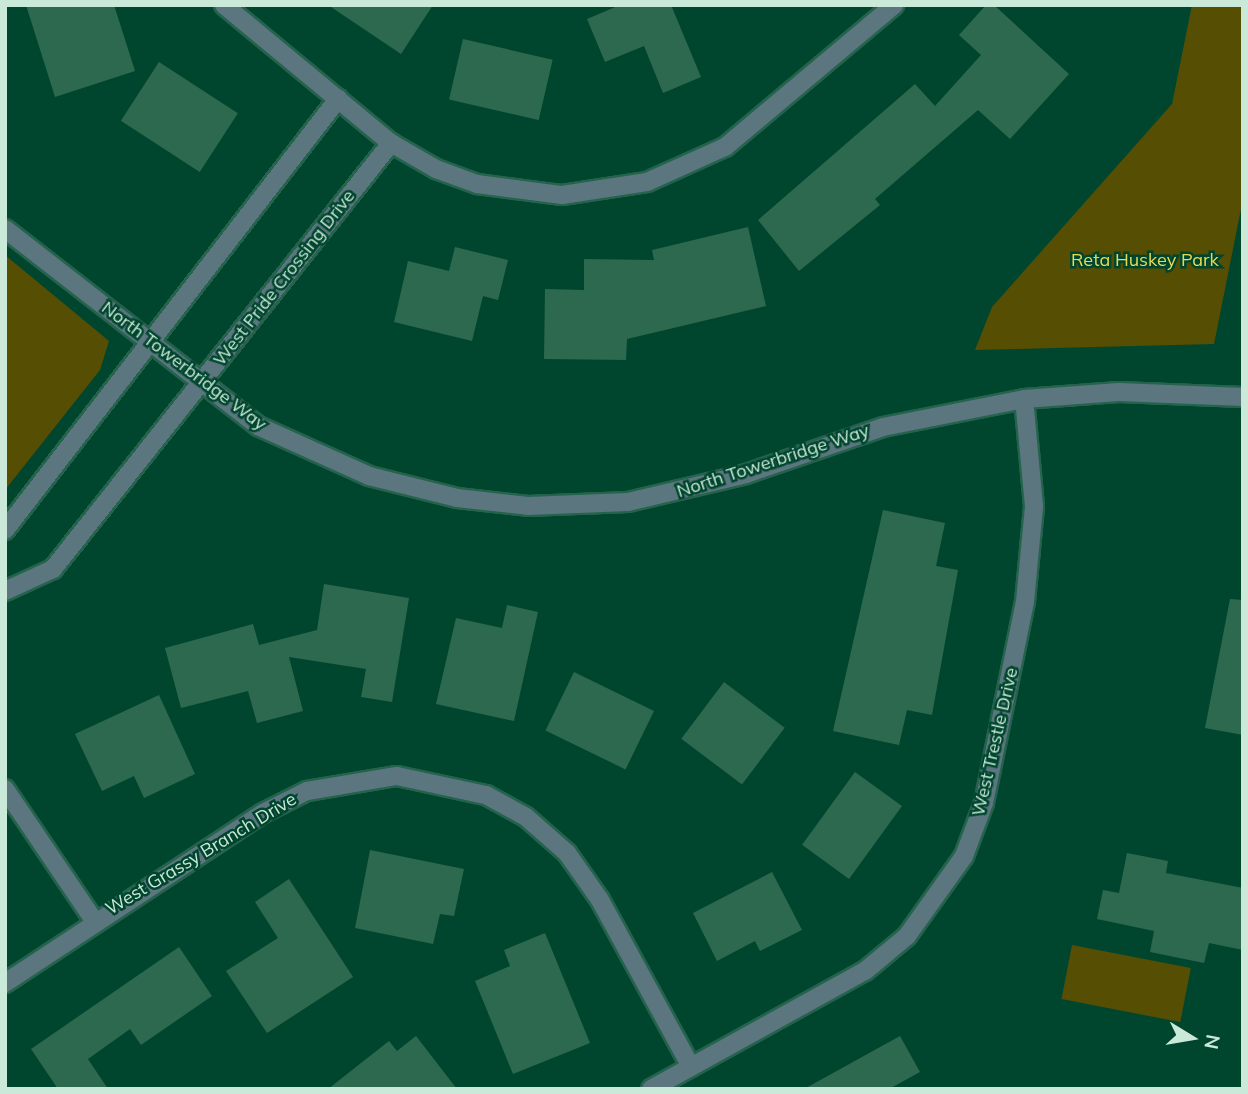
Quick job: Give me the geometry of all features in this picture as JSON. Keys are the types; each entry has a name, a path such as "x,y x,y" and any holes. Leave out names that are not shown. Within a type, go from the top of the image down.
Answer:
{"street":[{"path":"224,5 391,143 436,169 519,192 594,192 647,182 725,147 894,5"},
{"path":"5,530 338,99"},
{"name":"West Pride Crossing Drive","path":"5,591 53,569 391,143"},
{"name":"North Towerbridge Way","path":"5,229 258,426 331,462 418,490 528,506 628,502 687,491 883,427 1024,399 1119,392 1243,397"},
{"name":"West Trestle Drive","path":"651,1089 864,971 907,936 964,856 984,803 1026,602 1034,506 1024,399"},
{"name":"West Grassy Branch Drive","path":"5,982 93,919 307,791 355,778 447,782 526,817 566,853 600,900 691,1067"},
{"path":"5,789 93,919"}],"green space":[{"name":"Reta Huskey Park","path":"1192,5 1243,5 1243,199 1214,344 975,350 992,307 1172,104"},
{"path":"5,255 109,341 100,370 5,490"},
{"path":"1072,945 1191,968 1180,1022 1062,999"}],"building":[{"path":"26,5 114,5 135,71 55,97"},
{"path":"328,5 433,5 401,54"},
{"path":"620,5 671,5 701,77 663,93 644,46 605,62 587,19"},
{"path":"986,5 994,5 1069,74 1010,139 978,110 875,199 880,205 799,271 758,220 915,84 935,106 981,55 959,35"},
{"path":"463,39 553,60 539,120 449,99"},
{"path":"159,62 238,113 200,172 121,121"},
{"path":"748,227 766,306 627,339 626,360 544,359 545,289 584,290 584,259 654,260 652,250"},
{"path":"455,247 508,260 498,300 483,296 472,341 394,322 408,261 449,271"},
{"path":"883,510 945,523 936,566 958,570 932,715 907,710 899,745 833,731"},
{"path":"324,584 409,598 392,702 361,697 366,669 289,657 303,711 257,723 248,691 181,708 165,648 253,624 259,645 317,630"},
{"path":"1230,599 1243,600 1243,735 1205,728"},
{"path":"507,605 538,612 514,721 436,704 456,618 502,628"},
{"path":"574,672 654,711 625,769 546,730"},
{"path":"724,682 785,728 742,784 681,739"},
{"path":"159,695 195,774 144,798 134,776 102,791 75,734"},
{"path":"855,772 902,806 849,879 802,845"},
{"path":"370,850 464,869 454,916 440,914 433,944 355,928"},
{"path":"1127,853 1168,861 1166,873 1243,888 1243,950 1209,943 1204,963 1150,952 1154,931 1097,919 1103,890 1119,893"},
{"path":"772,872 802,930 760,951 755,941 717,961 693,913"},
{"path":"289,879 353,977 267,1033 226,971 278,938 255,902"},
{"path":"545,933 590,1043 513,1074 475,981 510,966 504,950"},
{"path":"179,947 212,996 141,1045 130,1029 88,1059 108,1089 58,1089 31,1049"},
{"path":"416,1036 457,1089 328,1089 389,1041 397,1051"},
{"path":"900,1036 920,1072 889,1089 804,1089"}]}
